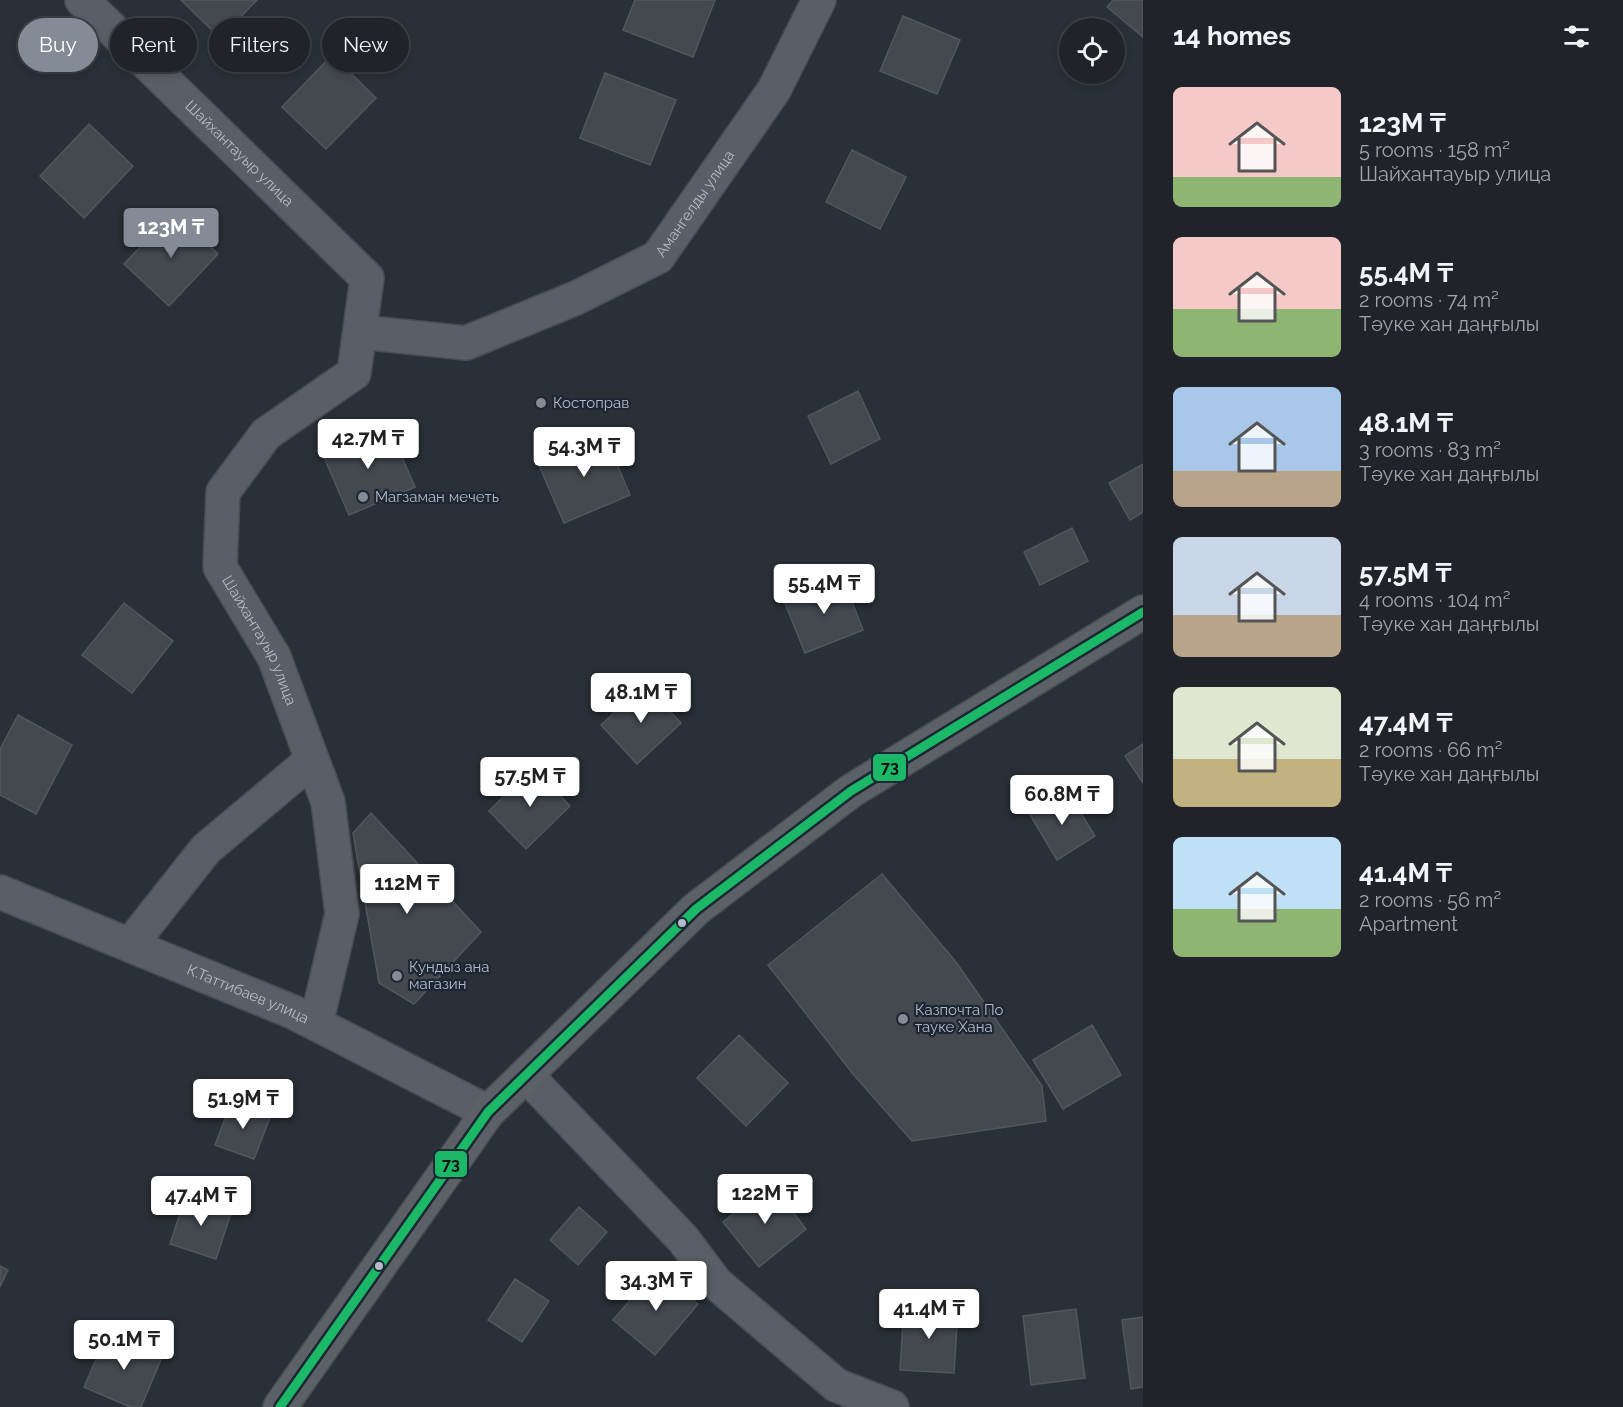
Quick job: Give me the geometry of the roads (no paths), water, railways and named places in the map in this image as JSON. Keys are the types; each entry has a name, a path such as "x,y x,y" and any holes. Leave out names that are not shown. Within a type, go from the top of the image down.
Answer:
{"main road":[{"path":"280,1407 488,1112 696,909 850,791 1143,612"}],"street":[{"name":"Шайхантауыр улица","path":"82,0 367,278 354,373 266,434 223,492 220,567 274,657 328,802 342,914 316,1024"},
{"name":"Амангелды улица","path":"360,332 466,343 576,298 658,257 774,90 819,0"},
{"path":"130,945 206,849 312,760"},
{"name":"К.Таттибаев улица","path":"0,892 293,1012 488,1112"},
{"path":"526,1075 683,1239 716,1283 836,1385 892,1407"}],"place":[{"name":"Костоправ","path":"541,403"},
{"name":"Магзаман мечеть","path":"363,497"},
{"name":"Кундыз ана магазин","path":"397,976"},
{"name":"Казпочта По тауке Хана","path":"903,1019"}]}
